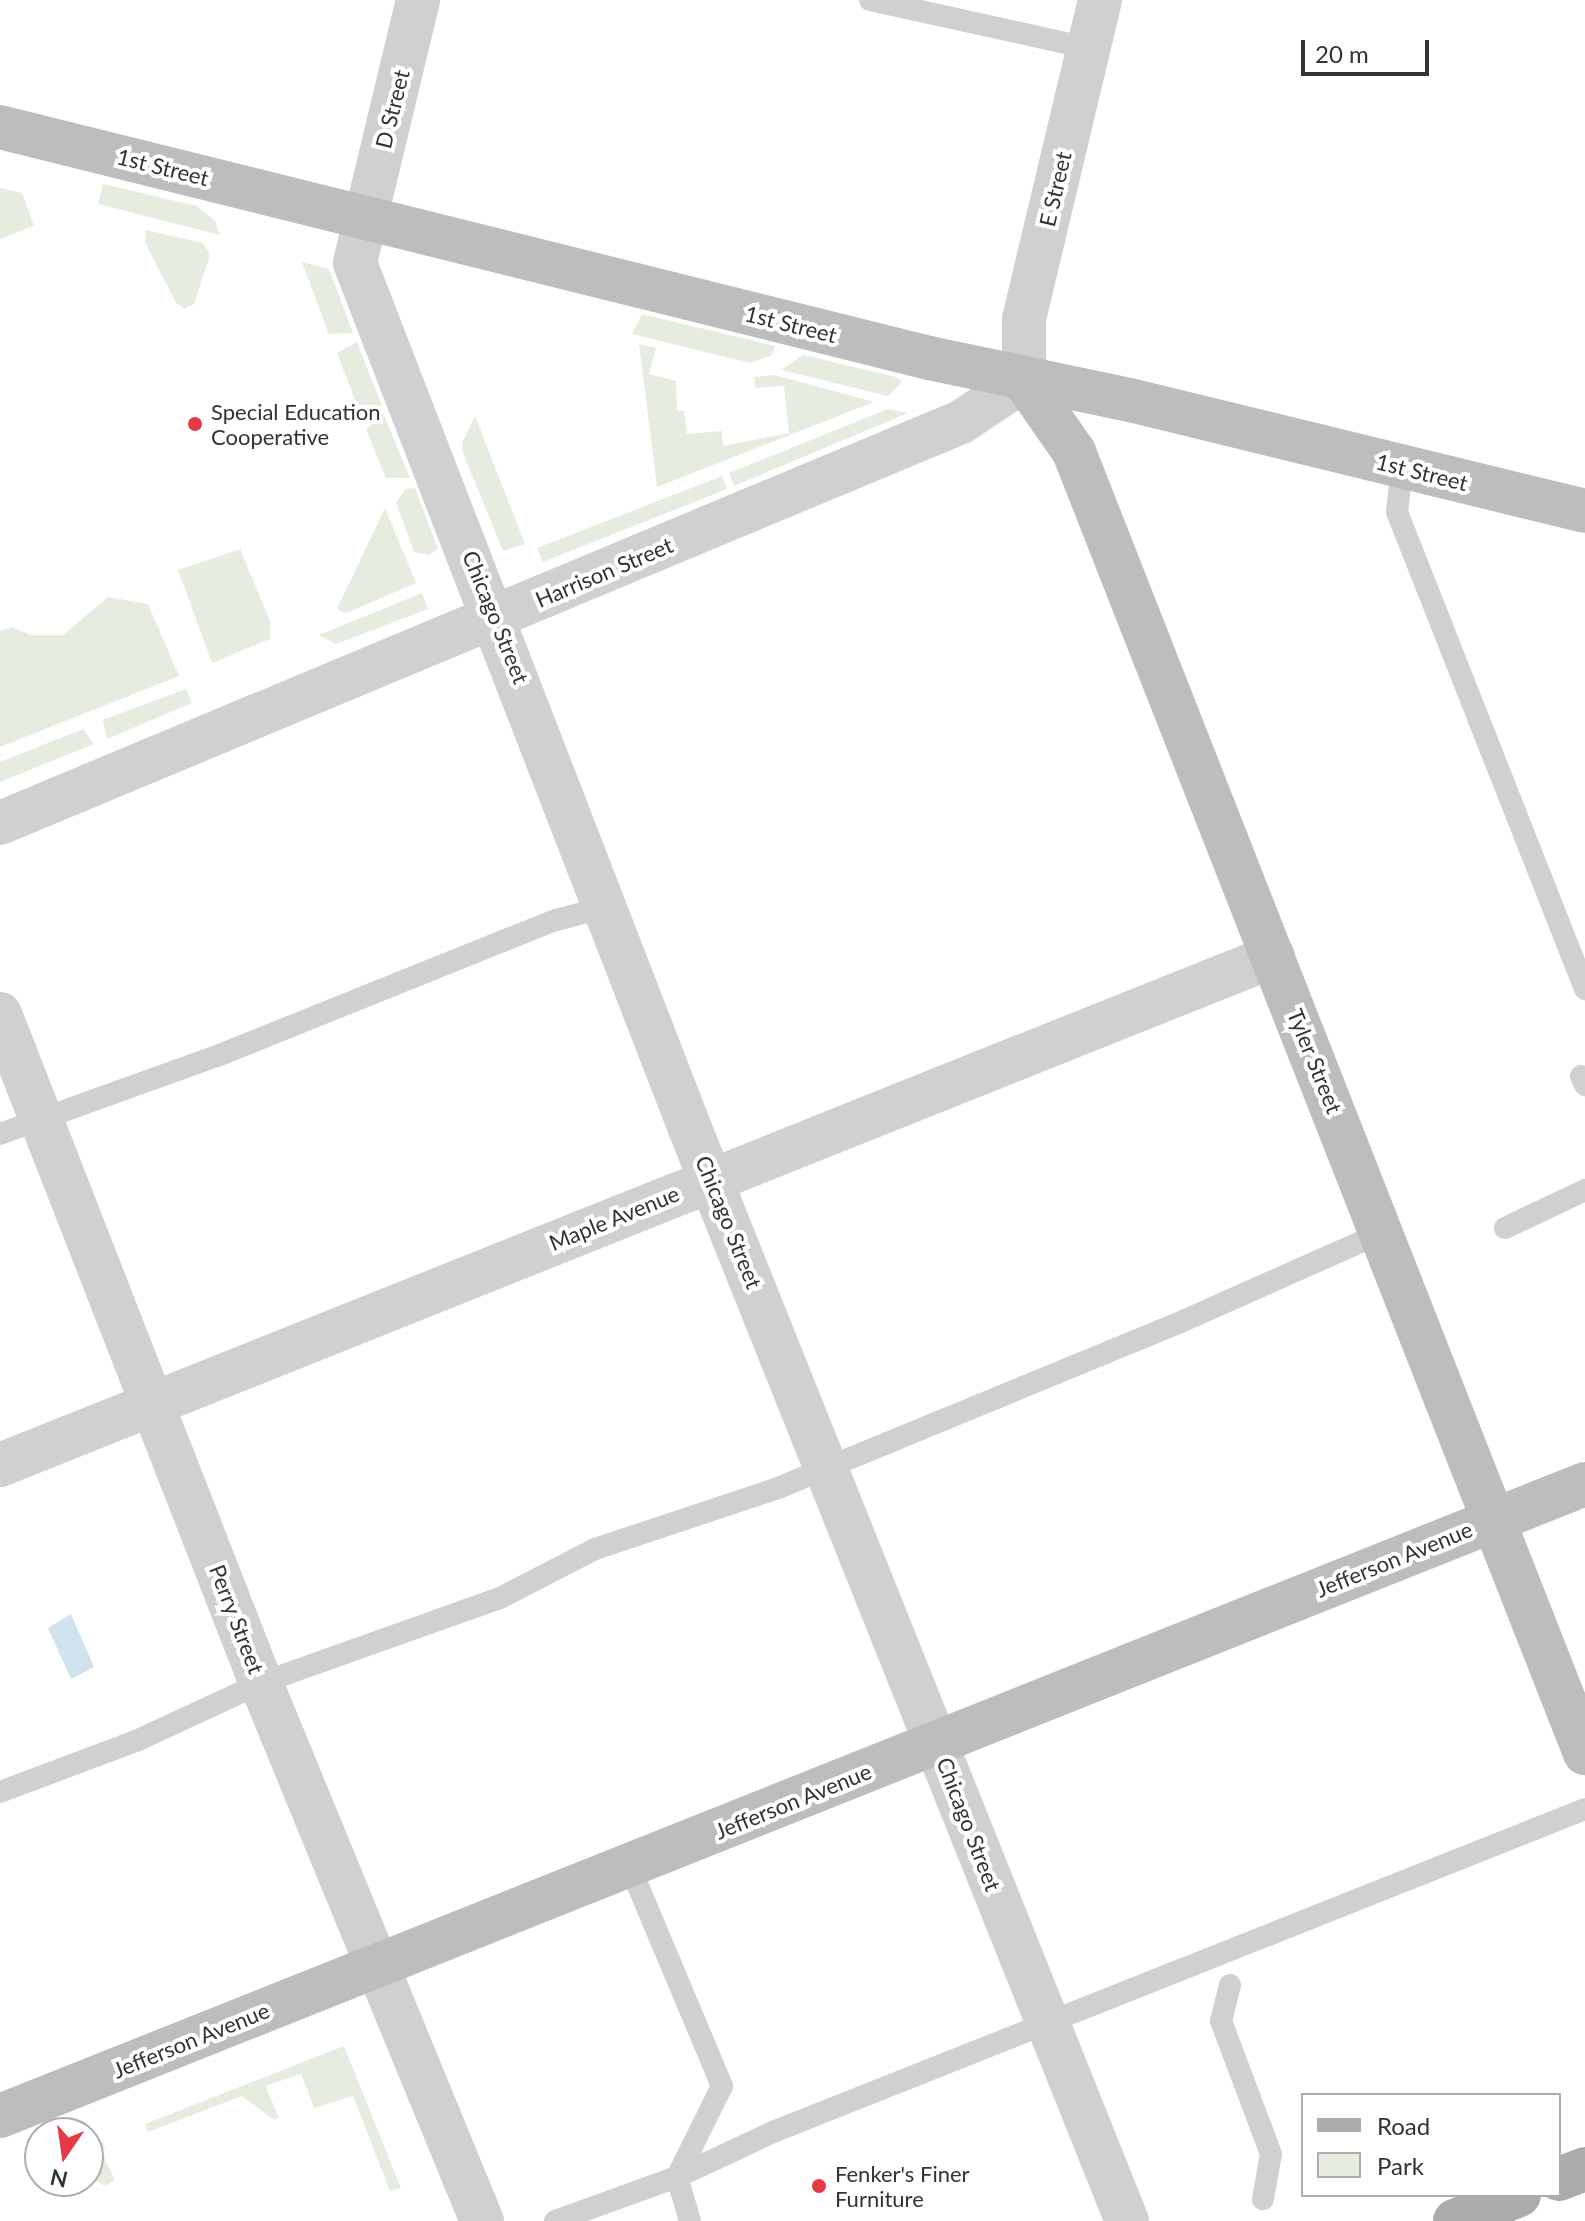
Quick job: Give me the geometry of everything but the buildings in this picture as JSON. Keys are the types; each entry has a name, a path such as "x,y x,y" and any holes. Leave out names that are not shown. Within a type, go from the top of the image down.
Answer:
{"main road":[{"path":"1561,2178 1585,2169"},
{"path":"1455,2221 1514,2197"}],"street":[{"name":"D Street","path":"365,218 418,0"},
{"name":"E Street","path":"1024,380 1024,319 1100,0"},
{"name":"1st Street","path":"0,127 1024,380 1117,397 1585,511"},
{"name":"Chicago Street","path":"365,218 355,263 606,907 1127,2221"},
{"name":"Harrison Street","path":"0,823 961,422 1024,380"},
{"name":"Tyler Street","path":"1024,380 1074,452 1383,1232 1585,1753"},
{"name":"Maple Avenue","path":"0,1465 1273,956"},
{"name":"Perry Street","path":"0,1014 19,1126 152,1406 261,1683 381,1968 482,2221"},
{"name":"Jefferson Avenue","path":"0,2116 381,1968 1585,1484"}],"lane":[{"path":"870,0 1088,48"},
{"path":"1402,467 1397,512 1585,989"},
{"path":"19,1126 217,1056 556,920 606,907"},
{"path":"1505,1228 1585,1190"},
{"path":"0,1792 136,1741 261,1683 500,1598 595,1549 827,1466 1183,1321 1383,1232"},
{"path":"555,2221 677,2177 773,2132 1048,2027 1585,1809"},
{"path":"630,1867 722,2086 677,2177 690,2221"},
{"path":"1230,1985 1221,2021 1271,2154 1263,2199"}],"green space":[{"path":"103,184 197,206 215,221 220,235 98,204"},
{"path":"0,188 22,193 34,226 0,239"},
{"path":"146,230 203,243 210,255 194,304 185,309 176,303 145,242"},
{"path":"302,262 329,269 353,333 329,334"},
{"path":"642,314 775,346 772,355 750,363 632,334"},
{"path":"357,342 382,406 357,405 337,353"},
{"path":"639,344 656,348 649,374 676,381 677,411 684,411 687,434 722,431 723,446 789,433 784,386 755,388 754,377 775,375 874,402 657,487"},
{"path":"803,355 896,377 902,382 888,396 781,370"},
{"path":"888,409 908,413 734,486 729,473"},
{"path":"384,414 410,478 386,478 366,429"},
{"path":"475,416 525,544 503,551 463,453 462,443"},
{"path":"722,476 727,489 543,562 537,548"},
{"path":"415,488 438,549 429,555 414,552 396,502 406,489"},
{"path":"385,508 416,583 346,613 337,609"},
{"path":"240,549 270,621 270,639 212,663 178,570"},
{"path":"422,593 428,609 336,644 319,635"},
{"path":"108,597 148,604 179,676 0,747 0,631 12,627 31,635 63,635"},
{"path":"186,689 192,703 107,739 103,720"},
{"path":"83,729 94,744 0,782 0,762"},
{"path":"344,2046 401,2188 390,2191 353,2096 314,2108 301,2074 265,2086 279,2117 274,2120 242,2096 148,2132 145,2124"},
{"path":"104,2157 115,2180 104,2185"}],"water":[{"path":"71,1614 94,1667 71,1679 48,1628"}],"place":[{"name":"Special Education Cooperative","path":"195,424"},
{"name":"Fenker's Finer Furniture","path":"819,2186"}]}
